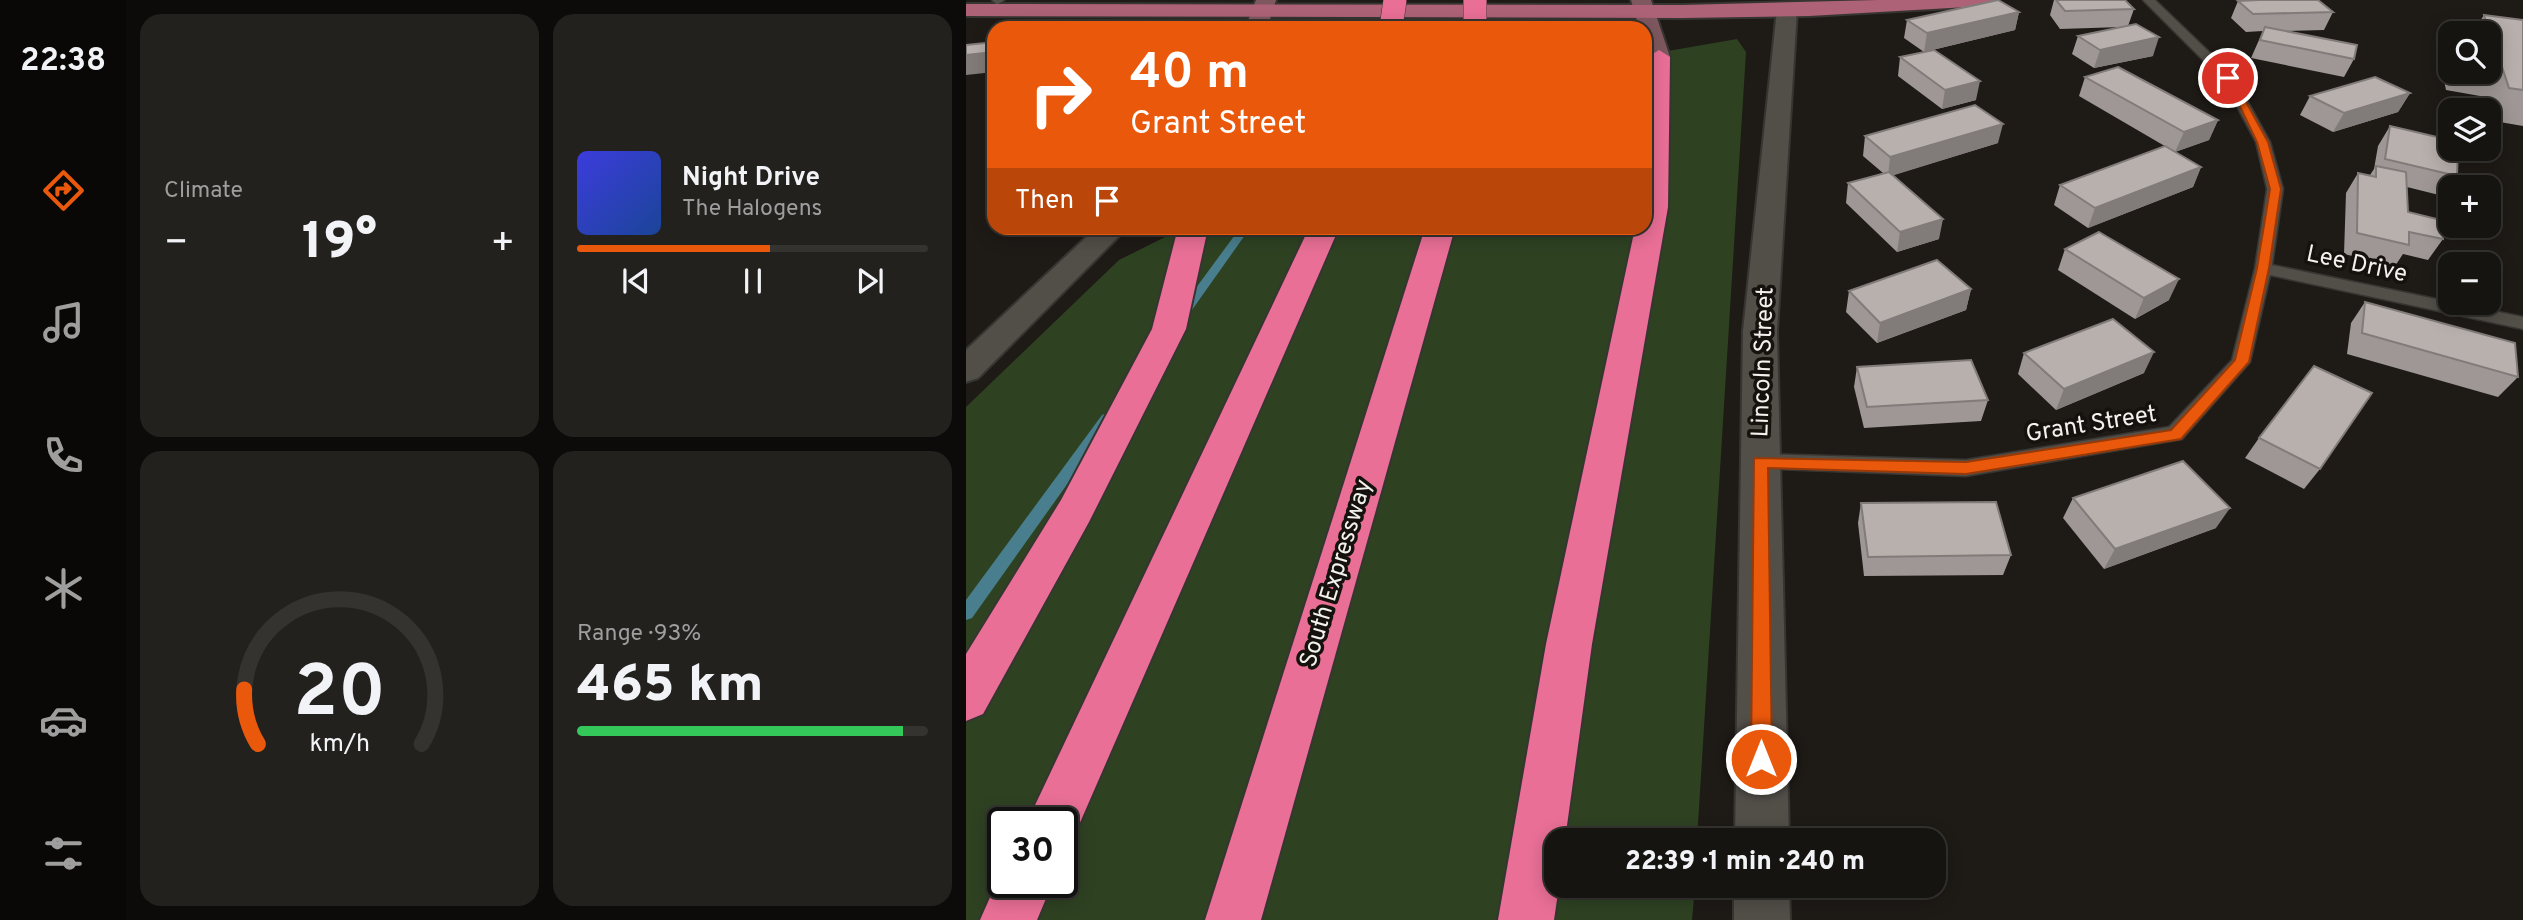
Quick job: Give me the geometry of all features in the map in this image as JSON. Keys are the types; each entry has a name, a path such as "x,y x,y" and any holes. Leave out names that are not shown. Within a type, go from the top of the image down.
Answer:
{"highway":[{"path":"1392,21 1395,0"},
{"path":"1475,0 1475,21"},
{"path":"1652,217 1654,66"},
{"path":"966,698 1076,511 1169,329 1192,235"},
{"path":"1060,807 1321,235"},
{"name":"South Expressway","path":"1233,920 1283,745 1438,235"},
{"path":"1526,920 1569,644 1649,235"},
{"path":"1008,920 1018,898"}],"main road":[{"path":"1517,10 1571,0"},
{"path":"966,8 1265,4 1517,10 1644,6 1787,10 1985,0"},
{"path":"966,8 1001,1"},
{"path":"1259,21 1265,4"}],"street":[{"name":"Lincoln Street","path":"1762,828 1760,331 1787,10"},
{"path":"966,370 1105,235"},
{"path":"1762,898 1762,920"}],"lane":[{"name":"Grant Street","path":"1760,462 1966,468 2175,435 2241,362 2263,268 2276,189 2263,142 2228,78 2150,0"},
{"name":"Lee Drive","path":"2263,268 2523,323"}],"green space":[{"path":"1737,39 1746,52 1698,828 1544,828 1544,898 1694,898 1692,920 966,920 966,407 1119,260 1169,235 1652,235 1652,54"}],"building":[{"path":"1998,0 2019,12 1927,33 1907,20"},
{"path":"2056,0 2125,0 2134,9 2065,11"},
{"path":"2318,0 2333,12 2253,14 2238,1"},
{"path":"2484,15 2523,20 2523,90 2509,88 2501,64 2501,21 2486,21"},
{"path":"2136,24 2159,37 2100,50 2078,36"},
{"path":"2265,27 2357,45 2354,59 2260,40"},
{"path":"987,43 987,53 966,55 966,45"},
{"path":"1934,50 1980,81 1945,90 1900,57"},
{"path":"2118,67 2218,120 2184,132 2085,77"},
{"path":"2375,77 2410,93 2344,113 2310,96"},
{"path":"1975,105 2003,124 1890,157 1865,136"},
{"path":"2390,126 2438,137 2438,161 2458,161 2457,175 2453,175 2385,159"},
{"path":"2165,146 2201,167 2095,208 2060,185"},
{"path":"2376,166 2406,172 2408,212 2438,219 2438,238 2409,232 2409,245 2357,233 2358,173 2376,177"},
{"path":"1889,172 1943,219 1900,232 1848,183"},
{"path":"2099,232 2179,279 2144,298 2065,249"},
{"path":"1937,260 1971,289 1880,323 1849,291"},
{"path":"2365,302 2515,343 2518,377 2362,333"},
{"path":"2113,319 2154,352 2064,389 2024,353"},
{"path":"1971,360 1988,400 1867,407 1857,367"},
{"path":"2314,366 2372,393 2320,469 2259,438"},
{"path":"2183,461 2230,508 2115,549 2073,498"},
{"path":"1996,502 2011,555 1868,557 1861,503"}],"waterway":[{"path":"1183,314 1240,235"},
{"path":"966,613 1107,418"}],"route":[{"path":"1761,759 1760,462 1966,468 2175,435 2241,362 2263,268 2276,189 2263,142 2228,78"}]}
